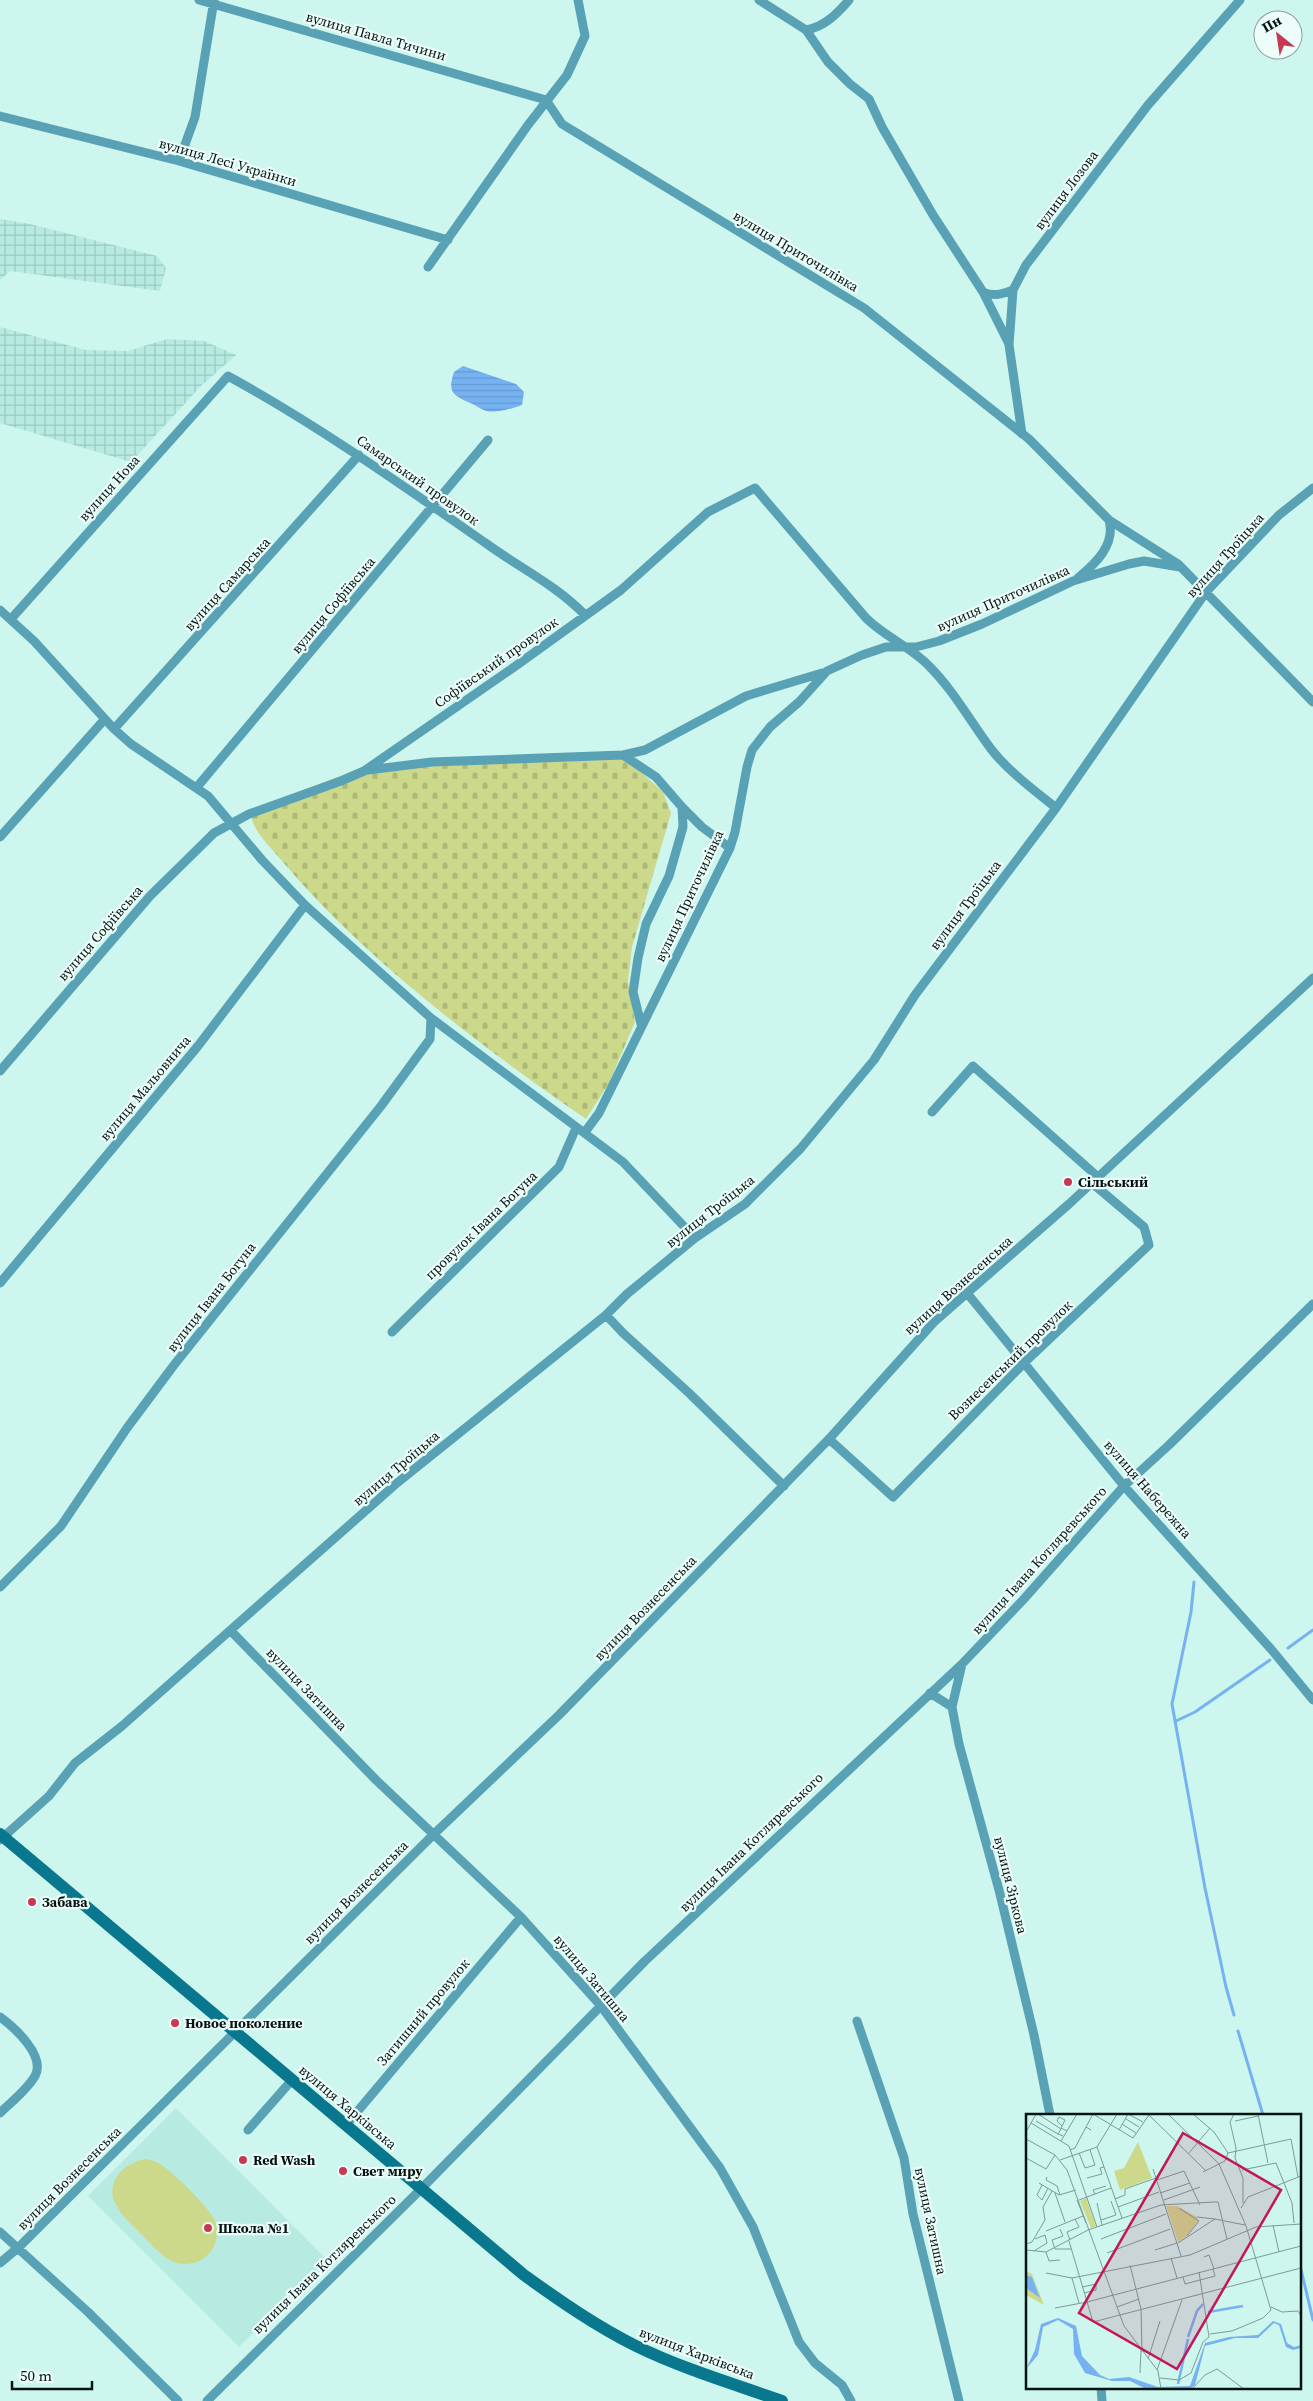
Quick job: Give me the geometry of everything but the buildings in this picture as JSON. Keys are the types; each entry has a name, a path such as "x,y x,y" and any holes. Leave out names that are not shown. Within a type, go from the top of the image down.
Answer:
{"street":[{"name":"вулиця Павла Тичини","path":"199,0 214,2 546,100"},
{"path":"428,267 546,100 567,75 585,36 578,0"},
{"path":"759,0 806,30 828,62 850,84 869,99 882,127 933,215 983,292 1009,345"},
{"path":"806,30 818,28 838,13 849,0"},
{"name":"вулиця Лозова","path":"1022,434 1009,345 1013,290 1026,265 1148,105 1240,0"},
{"path":"179,161 194,117 214,2"},
{"name":"вулиця Приточилівка","path":"546,100 562,124 864,308 1022,434 1109,520 1182,568 1313,702"},
{"name":"вулиця Лесі Українки","path":"0,116 179,161 448,240"},
{"path":"983,292 990,295 1013,290"},
{"name":"Самарський провулок","path":"228,376 325,432 502,555 534,574 571,601 585,615"},
{"name":"вулиця Нова","path":"11,619 228,376"},
{"name":"вулиця Софіївська","path":"197,787 434,507 488,440"},
{"name":"вулиця Самарська","path":"114,729 359,455"},
{"name":"Софіївський провулок","path":"230,822 341,782 364,771 517,666 622,590 701,517 756,488 866,618 886,636 907,647"},
{"name":"вулиця Троїцька","path":"1,1837 49,1796 75,1762 122,1726 397,1484 606,1315 627,1294 695,1238 745,1204 769,1182 834,1109 874,1060 915,994 1056,808 1206,592 1280,515 1313,488"},
{"path":"1073,581 1092,566 1104,551 1111,530 1109,520"},
{"name":"вулиця Приточилівка","path":"581,1130 599,1113 641,1024 730,848 752,750 770,727 799,702 827,671 880,648 925,646 982,624 1073,581 1137,561 1182,568"},
{"path":"0,610 34,641 104,720 131,744 197,787 220,808 262,860 305,905 431,1018 623,1162 695,1238"},
{"path":"907,647 936,674 967,711 992,749 1056,808"},
{"path":"364,771 432,762 623,755 645,750 746,696 827,671"},
{"path":"0,837 104,720"},
{"path":"623,755 656,777 702,827 730,848"},
{"path":"641,1024 633,992 638,958 646,924 669,876 678,852 683,827 682,807"},
{"name":"вулиця Софіївська","path":"0,1071 150,896 200,844 230,822"},
{"name":"вулиця Мальовнича","path":"0,1283 198,1046 305,905"},
{"name":"вулиця Вознесенська","path":"0,2263 236,2032 434,1834 559,1715 830,1440 909,1348 935,1321 1095,1180 1313,978"},
{"name":"вулиця Івана Богуна","path":"0,1587 61,1526 127,1428 168,1373 380,1106 430,1039 431,1018"},
{"name":"Вознесенський провулок","path":"830,1440 894,1497 1025,1362 1149,1244 1144,1227 974,1066 932,1112"},
{"name":"провулок Івана Богуна","path":"392,1332 559,1167 581,1130"},
{"name":"вулиця Набережна","path":"967,1293 1124,1486 1271,1648 1313,1700"},
{"name":"вулиця Івана Котляревського","path":"207,2401 602,2006 785,1828 962,1664 1023,1600 1124,1486 1169,1445 1313,1304"},
{"path":"606,1315 689,1393 754,1460 784,1486"},
{"name":"вулиця Затишна","path":"231,1631 376,1780 521,1917 602,2006 720,2168 753,2227 799,2342 815,2363 842,2385 851,2401"},
{"name":"вулиця Зіркова","path":"962,1664 952,1707 959,1744 1004,1909 1034,2035 1050,2114"},
{"path":"930,1694 952,1707"},
{"name":"вулиця Харківська","path":"1,1837 524,2275 604,2330 665,2359 782,2401"},
{"name":"Затишний провулок","path":"346,2125 521,1917"},
{"path":"0,2017 22,2038 35,2057 37,2067 31,2082 0,2113"},
{"name":"вулиця Затишна","path":"857,2021 904,2158 913,2214 959,2401"},
{"path":"248,2130 292,2080"},
{"path":"0,2232 18,2247 178,2401"},
{"path":"1101,2388 1102,2401"}],"shaded area":[{"path":"0,219 30,224 157,256 166,268 160,291 10,271 0,280"},
{"path":"0,327 86,350 128,351 167,339 204,341 236,355 201,386 131,462 0,423"},
{"name":"Школа №1","path":"176,2108 327,2260 239,2347 88,2196"}],"green space":[{"path":"612,756 630,762 663,792 671,813 632,947 628,981 635,1022 609,1083 586,1119 465,1031 387,967 315,898 267,843 251,818 250,811 366,766"},
{"path":"145,2159 166,2168 199,2199 212,2215 216,2225 217,2236 212,2250 199,2261 183,2264 168,2259 121,2214 116,2205 113,2197 114,2181 123,2169"}],"water":[{"path":"463,366 516,384 524,392 522,405 499,411 486,411 458,397 452,391 451,383 454,372"}],"waterway":[{"path":"1194,1582 1191,1612 1172,1704 1205,1888 1226,1987 1234,2015"},
{"path":"1288,1648 1313,1630"},
{"path":"1176,1721 1195,1712 1270,1660"},
{"path":"1238,2031 1263,2114"},
{"path":"1300,2265 1313,2320"}],"place":[{"name":"Сільський","path":"1068,1182"},
{"name":"Забава","path":"32,1902"},
{"name":"Новое поколение","path":"175,2023"},
{"name":"Red Wash","path":"243,2160"},
{"name":"Свет миру","path":"343,2171"},
{"name":"Школа №1","path":"208,2228"}]}
